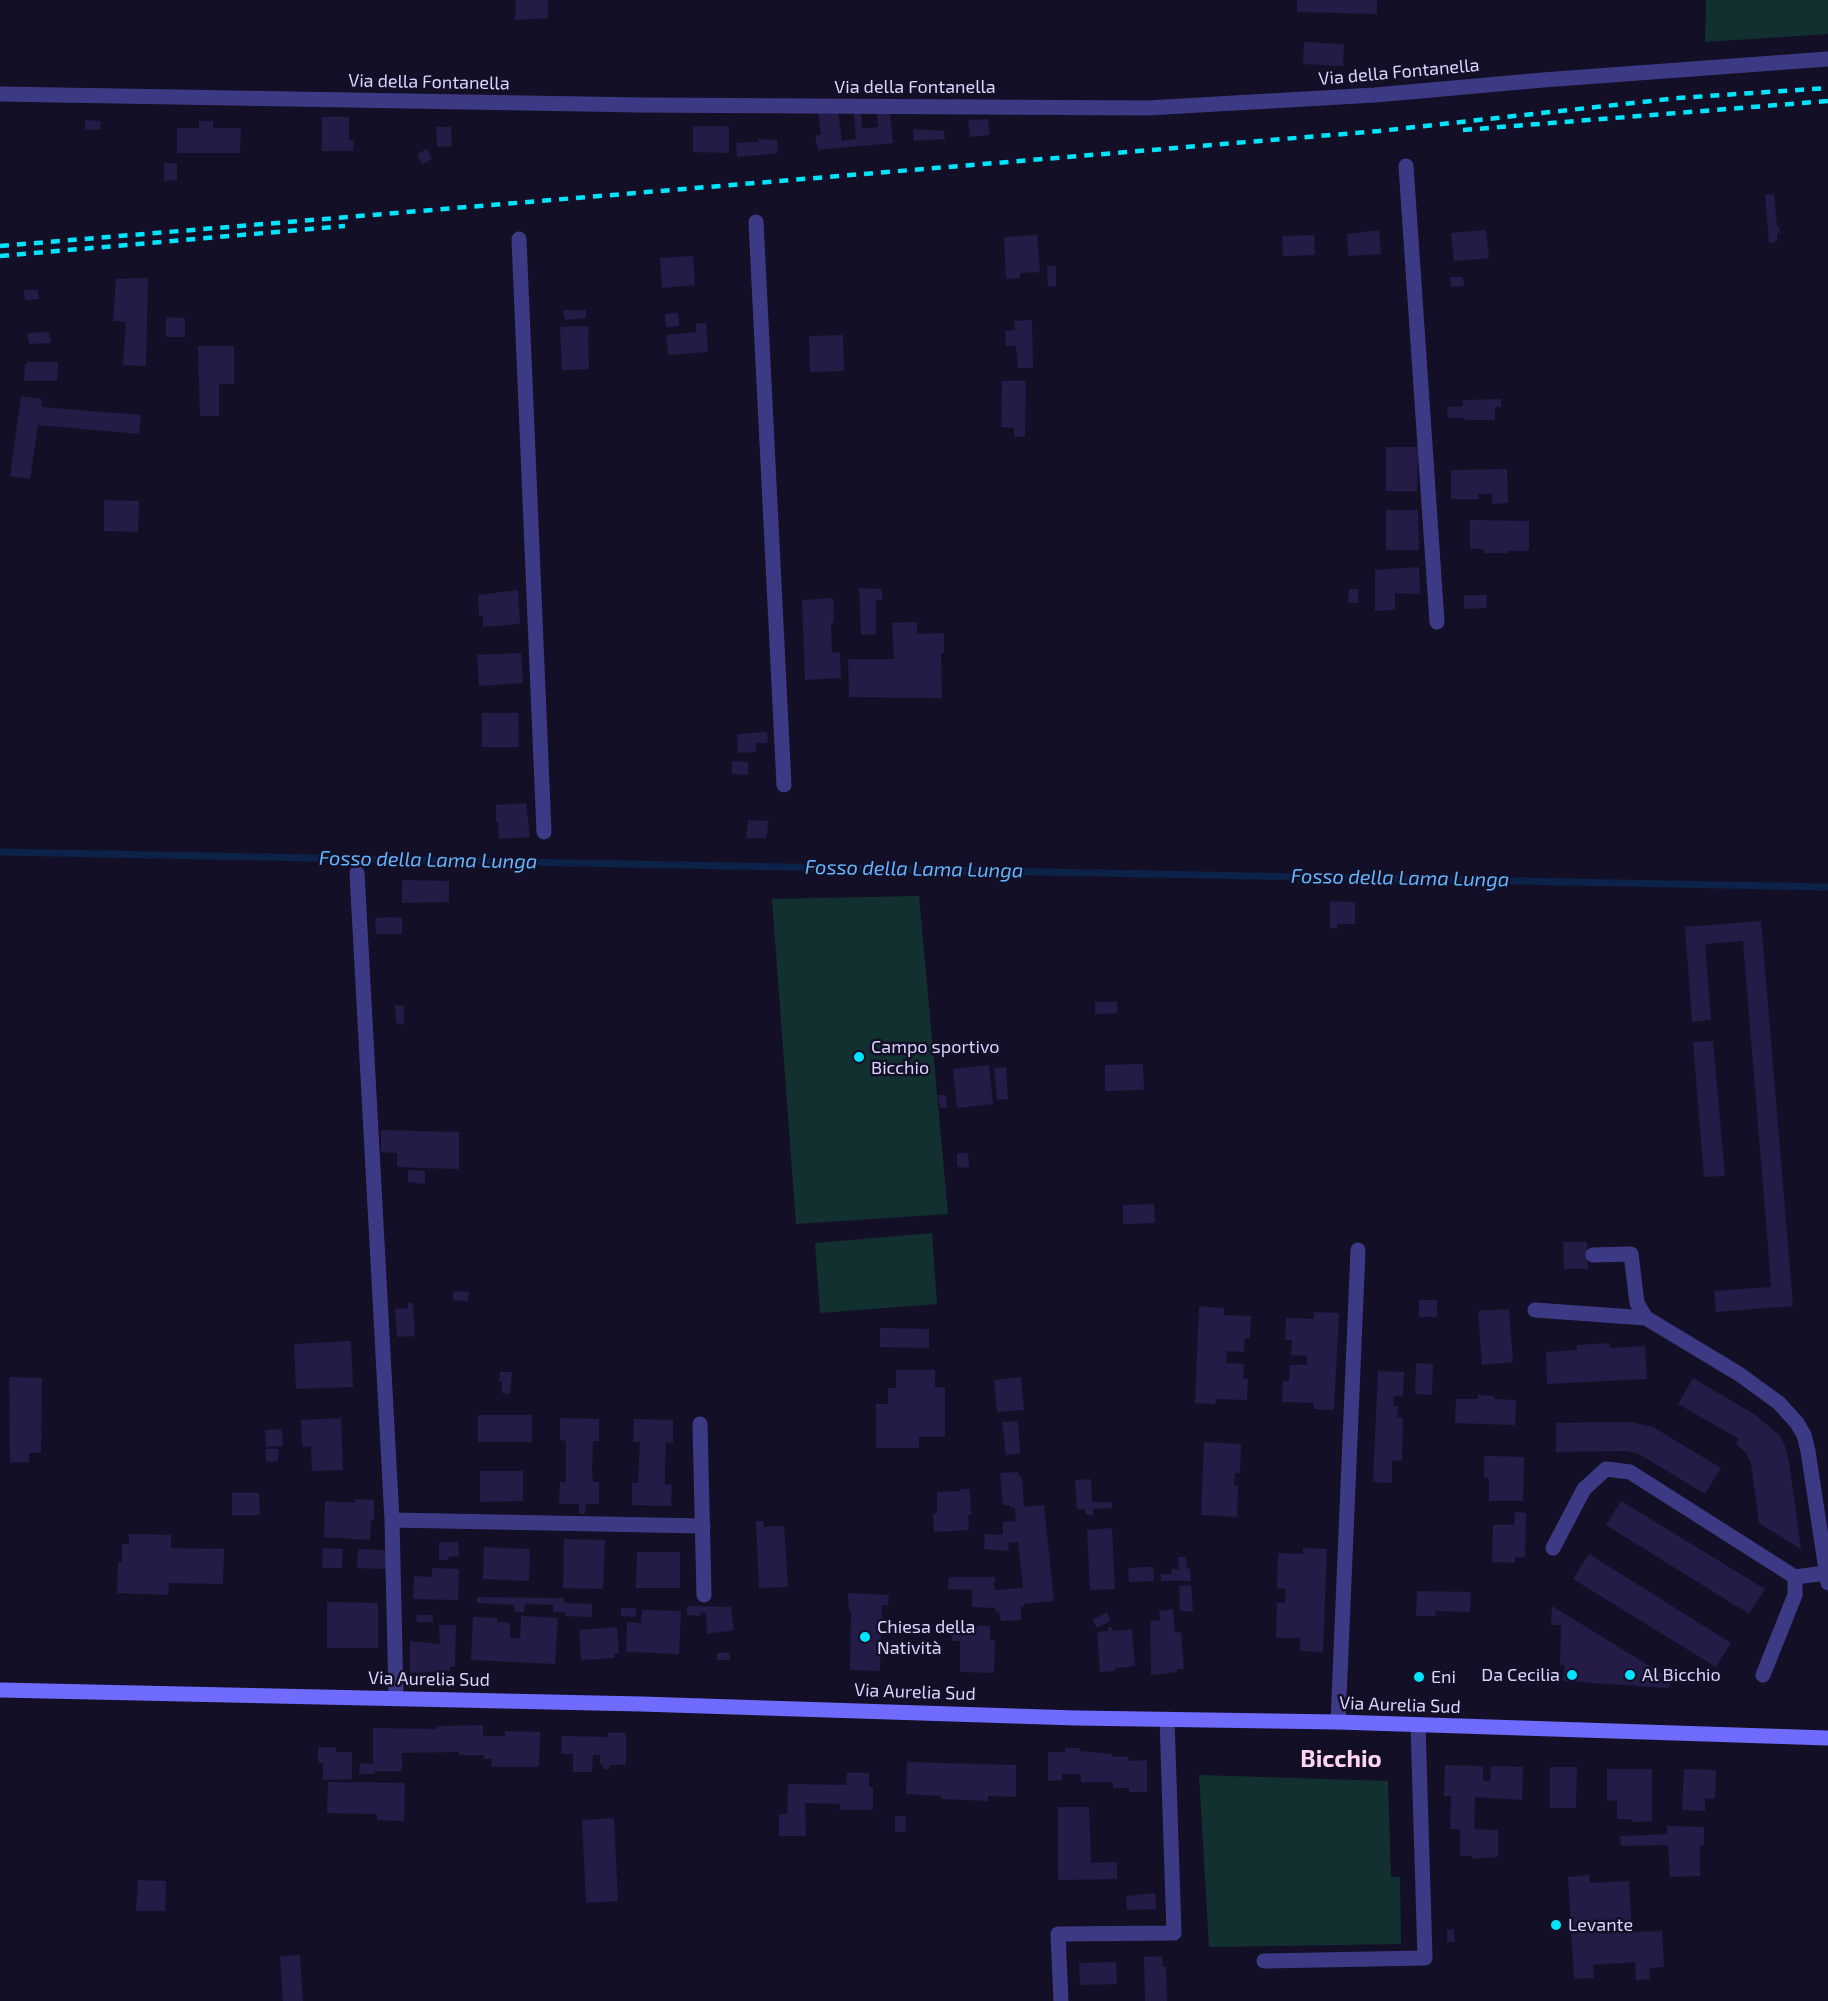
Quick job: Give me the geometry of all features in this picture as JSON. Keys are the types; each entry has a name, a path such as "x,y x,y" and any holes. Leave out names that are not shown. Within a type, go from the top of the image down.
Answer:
{"main road":[{"name":"Via Aurelia Sud","path":"0,1690 1338,1722 1828,1738"}],"street":[{"name":"Via della Fontanella","path":"0,94 641,105 1147,108 1375,95 1828,59"},
{"path":"1406,166 1437,622"},
{"path":"756,222 784,785"},
{"path":"519,239 544,832"},
{"path":"357,873 392,1520 396,1698"},
{"path":"1338,1722 1358,1250"},
{"path":"1593,1255 1631,1254 1637,1303 1646,1318"},
{"path":"1534,1310 1646,1318 1754,1384 1779,1403 1797,1423 1804,1435 1827,1578 1795,1577 1630,1472 1606,1469 1584,1489 1553,1548"},
{"path":"700,1424 704,1595"},
{"path":"392,1520 703,1526"},
{"path":"1763,1675 1795,1595 1795,1577"},
{"path":"1061,2001 1058,1934 1174,1933 1167,1719"},
{"path":"1264,1961 1425,1958 1418,1725"}],"green space":[{"path":"1706,0 1828,0 1828,34 1705,42"},
{"name":"Campo sportivo Bicchio","path":"919,896 948,1214 796,1224 772,899"},
{"path":"932,1233 937,1304 820,1313 815,1243"},
{"path":"1199,1775 1388,1781 1391,1877 1400,1877 1401,1944 1209,1947"}],"building":[{"path":"516,0 548,0 548,18 515,20"},
{"path":"1297,0 1377,0 1377,14 1297,12"},
{"path":"1304,42 1344,44 1343,66 1303,64"},
{"path":"818,112 838,112 842,141 856,139 854,113 861,113 862,129 878,127 877,113 890,114 893,143 818,150 815,136 821,134"},
{"path":"322,117 349,117 349,140 354,140 353,151 322,151"},
{"path":"988,119 990,135 970,137 968,120"},
{"path":"85,120 101,121 100,130 85,129"},
{"path":"199,121 213,121 213,128 241,128 240,153 177,153 177,128 199,128"},
{"path":"693,126 729,126 729,153 693,152"},
{"path":"436,127 451,127 452,146 437,147"},
{"path":"913,129 944,131 945,139 914,141"},
{"path":"758,139 777,140 778,153 737,157 736,143 758,142"},
{"path":"427,149 432,159 422,164 417,154"},
{"path":"164,163 177,163 177,180 164,181"},
{"path":"1774,194 1777,226 1779,226 1780,233 1777,233 1777,242 1769,243 1765,195"},
{"path":"1379,230 1381,254 1348,256 1347,234"},
{"path":"1486,230 1489,258 1454,261 1451,233"},
{"path":"1037,235 1040,272 1020,273 1020,278 1006,279 1004,237"},
{"path":"1314,235 1315,255 1283,256 1282,236"},
{"path":"693,256 695,285 662,288 660,258"},
{"path":"1047,266 1056,266 1056,286 1048,287"},
{"path":"1450,277 1463,277 1464,286 1451,287"},
{"path":"148,278 146,366 123,365 126,322 113,321 116,279"},
{"path":"24,290 38,290 39,299 25,300"},
{"path":"563,310 586,310 586,318 565,320"},
{"path":"678,313 679,326 666,327 665,314"},
{"path":"166,317 185,318 185,337 166,337"},
{"path":"1032,320 1033,368 1018,368 1016,346 1006,346 1005,331 1015,330 1014,321"},
{"path":"696,323 706,323 708,352 668,355 666,335 696,332"},
{"path":"588,326 589,369 562,370 560,327"},
{"path":"49,332 51,343 29,344 27,333"},
{"path":"843,335 844,371 810,372 809,336"},
{"path":"198,346 234,346 234,384 219,384 219,416 200,416"},
{"path":"28,362 58,362 57,381 24,381 25,365"},
{"path":"1002,381 1026,381 1025,437 1014,437 1014,428 1001,427"},
{"path":"21,396 42,399 41,407 141,415 139,434 38,425 30,479 10,476"},
{"path":"1501,399 1501,407 1495,407 1495,420 1448,418 1447,407 1463,406 1463,400"},
{"path":"1386,447 1418,447 1417,491 1386,491"},
{"path":"1507,469 1508,503 1492,504 1492,494 1478,494 1479,499 1451,499 1451,470"},
{"path":"104,500 139,501 138,532 104,531"},
{"path":"1386,510 1418,510 1419,550 1386,550"},
{"path":"1470,520 1529,521 1529,549 1527,551 1508,551 1508,553 1484,553 1483,549 1470,549"},
{"path":"1419,567 1420,594 1395,593 1395,610 1375,611 1375,570"},
{"path":"859,588 882,589 882,600 876,600 876,634 861,635"},
{"path":"1349,589 1358,589 1358,603 1348,603"},
{"path":"518,590 520,624 483,627 483,616 479,616 478,595"},
{"path":"1464,595 1487,595 1486,608 1464,609"},
{"path":"833,598 832,653 840,652 841,678 805,680 802,600"},
{"path":"917,622 917,634 944,633 944,653 941,653 942,698 849,697 848,659 894,659 892,623"},
{"path":"521,653 523,683 479,686 477,655"},
{"path":"482,713 518,713 519,747 482,747"},
{"path":"767,732 768,743 756,743 756,752 738,753 737,734"},
{"path":"732,761 748,762 748,775 732,774"},
{"path":"526,803 530,837 499,839 496,805"},
{"path":"748,820 769,821 766,838 746,838"},
{"path":"402,880 449,881 449,902 402,903"},
{"path":"1330,901 1355,902 1355,924 1337,924 1337,929 1330,928"},
{"path":"375,918 402,918 402,934 376,934"},
{"path":"1761,921 1793,1306 1716,1312 1714,1291 1771,1287 1771,1284 1743,941 1705,944 1711,1020 1692,1022 1685,927"},
{"path":"1095,1002 1117,1002 1117,1013 1095,1014"},
{"path":"395,1005 404,1006 404,1025 396,1023"},
{"path":"1713,1041 1725,1176 1704,1177 1693,1042"},
{"path":"1143,1064 1144,1090 1105,1091 1105,1065"},
{"path":"989,1065 993,1104 957,1108 953,1069"},
{"path":"1006,1067 1008,1099 997,1100 994,1068"},
{"path":"938,1095 946,1095 947,1108 940,1108"},
{"path":"381,1130 459,1132 459,1169 397,1167 397,1153 381,1152"},
{"path":"957,1153 968,1153 969,1168 957,1167"},
{"path":"408,1170 425,1171 425,1184 408,1182"},
{"path":"1154,1204 1155,1223 1123,1224 1123,1205"},
{"path":"1563,1242 1587,1242 1588,1269 1564,1269"},
{"path":"453,1291 469,1292 468,1301 453,1300"},
{"path":"1419,1300 1437,1300 1437,1317 1419,1317"},
{"path":"408,1303 413,1303 415,1336 397,1337 395,1309 408,1308"},
{"path":"1199,1306 1224,1308 1224,1315 1251,1316 1250,1338 1245,1338 1244,1352 1227,1351 1226,1363 1244,1364 1243,1379 1248,1379 1247,1400 1216,1399 1215,1404 1195,1403"},
{"path":"1509,1309 1513,1362 1482,1365 1478,1311"},
{"path":"1314,1312 1339,1313 1334,1410 1314,1409 1314,1403 1282,1402 1283,1381 1289,1381 1290,1365 1307,1365 1307,1356 1291,1355 1292,1340 1285,1340 1286,1318 1314,1319"},
{"path":"880,1328 929,1329 929,1348 880,1347"},
{"path":"351,1341 353,1387 296,1389 294,1344"},
{"path":"1609,1343 1610,1348 1645,1346 1647,1379 1547,1384 1546,1352 1577,1350 1577,1345"},
{"path":"1416,1363 1433,1364 1432,1395 1415,1394"},
{"path":"896,1370 935,1370 935,1387 945,1387 945,1437 919,1437 919,1448 876,1448 876,1404 888,1404 888,1388 896,1388"},
{"path":"1378,1371 1404,1372 1403,1396 1394,1396 1393,1406 1398,1406 1397,1418 1403,1418 1402,1461 1392,1460 1392,1483 1373,1482"},
{"path":"500,1372 512,1372 510,1394 502,1393 502,1381 499,1381"},
{"path":"9,1377 42,1378 41,1453 29,1453 29,1462 10,1463"},
{"path":"1021,1377 1024,1410 997,1412 994,1380"},
{"path":"1693,1378 1754,1414 1779,1435 1789,1461 1801,1549 1759,1523 1751,1463 1736,1443 1739,1439 1678,1404"},
{"path":"1478,1395 1494,1396 1494,1399 1516,1400 1515,1425 1455,1423 1456,1399 1478,1399"},
{"path":"478,1415 532,1415 532,1442 478,1442"},
{"path":"341,1418 343,1470 312,1471 311,1446 302,1447 301,1420"},
{"path":"560,1418 599,1419 599,1441 593,1441 592,1470 593,1482 599,1482 599,1504 586,1504 585,1514 579,1514 579,1504 559,1504 560,1482 566,1482 566,1441 560,1440"},
{"path":"634,1419 673,1420 673,1443 666,1442 665,1471 665,1484 672,1485 671,1506 632,1505 632,1483 638,1483 640,1442 633,1442"},
{"path":"1018,1421 1020,1453 1006,1455 1002,1422"},
{"path":"1631,1422 1653,1427 1721,1468 1705,1494 1639,1454 1627,1451 1556,1452 1556,1423"},
{"path":"282,1429 283,1446 266,1447 265,1430"},
{"path":"1204,1442 1241,1444 1240,1473 1235,1473 1234,1486 1238,1486 1237,1517 1201,1515"},
{"path":"266,1449 278,1449 278,1461 266,1462"},
{"path":"1484,1457 1524,1457 1523,1501 1489,1501 1489,1478 1484,1477"},
{"path":"480,1471 523,1471 523,1501 480,1502"},
{"path":"1018,1472 1019,1477 1022,1477 1024,1507 1044,1505 1054,1601 1024,1604 1021,1606 1021,1620 1001,1621 999,1612 996,1613 995,1608 972,1607 972,1590 948,1589 949,1577 995,1577 994,1590 1023,1588 1018,1542 1008,1543 1009,1551 984,1549 985,1534 1003,1535 1003,1522 1016,1521 1015,1508 1003,1505 1000,1473"},
{"path":"1091,1479 1092,1502 1112,1502 1112,1508 1093,1509 1093,1516 1085,1514 1085,1509 1077,1509 1075,1480"},
{"path":"961,1489 970,1489 969,1530 934,1532 933,1514 937,1514 937,1492 961,1491"},
{"path":"232,1493 259,1493 260,1515 232,1515"},
{"path":"355,1499 374,1500 374,1520 371,1520 370,1540 324,1537 325,1501 355,1503"},
{"path":"1621,1501 1765,1589 1749,1614 1606,1525"},
{"path":"1515,1512 1526,1513 1525,1557 1515,1557 1515,1563 1492,1562 1493,1525 1514,1525"},
{"path":"756,1521 763,1521 764,1527 784,1526 788,1587 759,1588"},
{"path":"1112,1528 1115,1589 1090,1590 1087,1530"},
{"path":"129,1534 171,1535 171,1548 224,1549 223,1584 169,1583 168,1595 117,1593 118,1562 122,1562 122,1544 129,1544"},
{"path":"564,1539 605,1540 603,1589 563,1588"},
{"path":"439,1542 458,1542 459,1556 439,1560"},
{"path":"484,1547 530,1549 529,1581 483,1579"},
{"path":"323,1548 343,1549 342,1568 322,1568"},
{"path":"1303,1548 1327,1549 1323,1652 1300,1651 1300,1638 1276,1638 1277,1603 1285,1603 1286,1589 1277,1588 1278,1553 1303,1554"},
{"path":"358,1549 386,1550 387,1569 357,1568"},
{"path":"637,1552 680,1552 680,1588 636,1588"},
{"path":"1589,1554 1731,1643 1716,1667 1573,1579"},
{"path":"1178,1557 1186,1557 1191,1581 1161,1581 1161,1574 1171,1574 1172,1569 1179,1569"},
{"path":"1153,1567 1154,1581 1129,1582 1128,1568"},
{"path":"432,1568 459,1569 458,1600 413,1599 414,1576 432,1577"},
{"path":"1191,1585 1193,1611 1180,1611 1179,1586"},
{"path":"1417,1591 1471,1592 1470,1612 1436,1611 1435,1616 1416,1616"},
{"name":"Chiesa della Natività","path":"848,1593 889,1595 888,1605 882,1605 880,1671 850,1670 851,1611 849,1611"},
{"path":"477,1597 564,1598 564,1603 592,1604 592,1617 566,1616 565,1612 553,1612 553,1605 525,1604 524,1612 515,1612 514,1605 477,1603"},
{"path":"327,1602 378,1603 378,1648 327,1648"},
{"path":"687,1606 731,1607 734,1630 707,1634 706,1613 701,1612 700,1616 687,1615"},
{"path":"1552,1606 1669,1678 1670,1685 1667,1688 1563,1681 1565,1665 1560,1665 1561,1625 1551,1625"},
{"path":"621,1608 636,1608 636,1617 621,1616"},
{"path":"1173,1609 1175,1633 1181,1632 1184,1669 1151,1675 1150,1621 1160,1620 1159,1611"},
{"path":"642,1610 681,1611 679,1654 626,1652 627,1622 641,1623"},
{"path":"1107,1612 1110,1621 1097,1628 1092,1620"},
{"path":"417,1615 433,1615 433,1622 416,1622"},
{"path":"521,1616 558,1618 555,1664 471,1660 473,1617 497,1618 497,1622 510,1623 510,1638 520,1638"},
{"path":"439,1625 456,1625 455,1667 450,1667 450,1671 410,1673 410,1641 440,1644"},
{"path":"952,1626 990,1626 990,1640 995,1640 994,1673 960,1672 960,1641 952,1641"},
{"path":"617,1627 619,1653 614,1654 615,1658 581,1660 579,1630"},
{"path":"1108,1627 1112,1627 1113,1631 1132,1629 1135,1666 1100,1672 1097,1632 1108,1631"},
{"path":"717,1653 730,1653 730,1660 717,1660"},
{"path":"483,1725 483,1736 505,1736 505,1731 540,1732 539,1767 491,1767 492,1759 484,1759 483,1755 459,1755 459,1752 402,1753 402,1771 375,1771 375,1774 359,1774 360,1763 373,1764 373,1728 437,1729 437,1726"},
{"path":"608,1733 626,1733 626,1765 610,1765 610,1769 603,1769 600,1764 600,1755 593,1755 592,1772 573,1772 573,1754 561,1754 562,1736 608,1737"},
{"path":"318,1747 336,1747 336,1752 352,1752 352,1779 323,1780 323,1763 318,1763"},
{"path":"1065,1748 1080,1748 1080,1751 1112,1754 1112,1757 1128,1757 1129,1761 1147,1760 1147,1792 1129,1792 1129,1788 1113,1788 1113,1782 1081,1782 1081,1774 1062,1774 1062,1780 1048,1781 1048,1752 1065,1752"},
{"path":"907,1762 1016,1765 1016,1797 988,1796 988,1801 941,1799 941,1796 906,1794"},
{"path":"1445,1765 1483,1766 1483,1781 1490,1781 1491,1766 1523,1767 1522,1800 1475,1797 1474,1829 1498,1830 1498,1857 1472,1859 1472,1856 1460,1856 1460,1829 1450,1829 1451,1796 1444,1796"},
{"path":"1550,1767 1577,1767 1576,1808 1550,1808"},
{"path":"1607,1769 1652,1769 1652,1821 1632,1822 1632,1819 1617,1819 1617,1800 1607,1801"},
{"path":"1684,1769 1716,1770 1715,1799 1705,1798 1705,1811 1682,1810"},
{"path":"847,1773 869,1773 869,1787 873,1787 873,1810 839,1810 840,1804 805,1803 806,1836 779,1836 779,1814 787,1814 788,1784 846,1785"},
{"path":"328,1782 405,1783 404,1821 377,1820 377,1814 327,1813"},
{"path":"1058,1807 1089,1807 1091,1863 1117,1862 1117,1879 1058,1880"},
{"path":"895,1816 906,1816 905,1832 895,1832"},
{"path":"614,1818 618,1901 586,1903 582,1820"},
{"path":"1667,1826 1704,1827 1704,1845 1700,1845 1700,1876 1670,1877 1668,1845 1621,1846 1620,1836 1667,1834"},
{"path":"1589,1875 1590,1883 1629,1881 1632,1932 1662,1931 1664,1967 1649,1968 1650,1979 1636,1980 1635,1962 1593,1965 1594,1978 1574,1979 1568,1877"},
{"path":"138,1880 166,1881 165,1911 136,1911"},
{"path":"1155,1893 1156,1909 1127,1910 1126,1896"},
{"path":"1454,1929 1455,1942 1447,1942 1447,1930"},
{"path":"300,1955 303,2001 283,2001 280,1956"},
{"path":"1162,1956 1163,1967 1166,1967 1167,2001 1145,2001 1144,1957"},
{"path":"1116,1962 1117,1984 1080,1985 1079,1963"}],"waterway":[{"name":"Fosso della Lama Lunga","path":"0,852 1828,887"}],"railway":[{"path":"0,246 1379,131 1678,98 1828,88"},
{"path":"1463,130 1828,101"},
{"path":"0,256 345,226"}],"place":[{"name":"Campo sportivo Bicchio","path":"859,1057"},
{"name":"Chiesa della Natività","path":"865,1637"},
{"name":"Da Cecilia","path":"1572,1675"},
{"name":"Al Bicchio","path":"1630,1675"},
{"name":"Eni","path":"1419,1677"},
{"name":"Levante","path":"1556,1925"}],"district":[{"name":"Bicchio","path":"1341,1759"}]}
